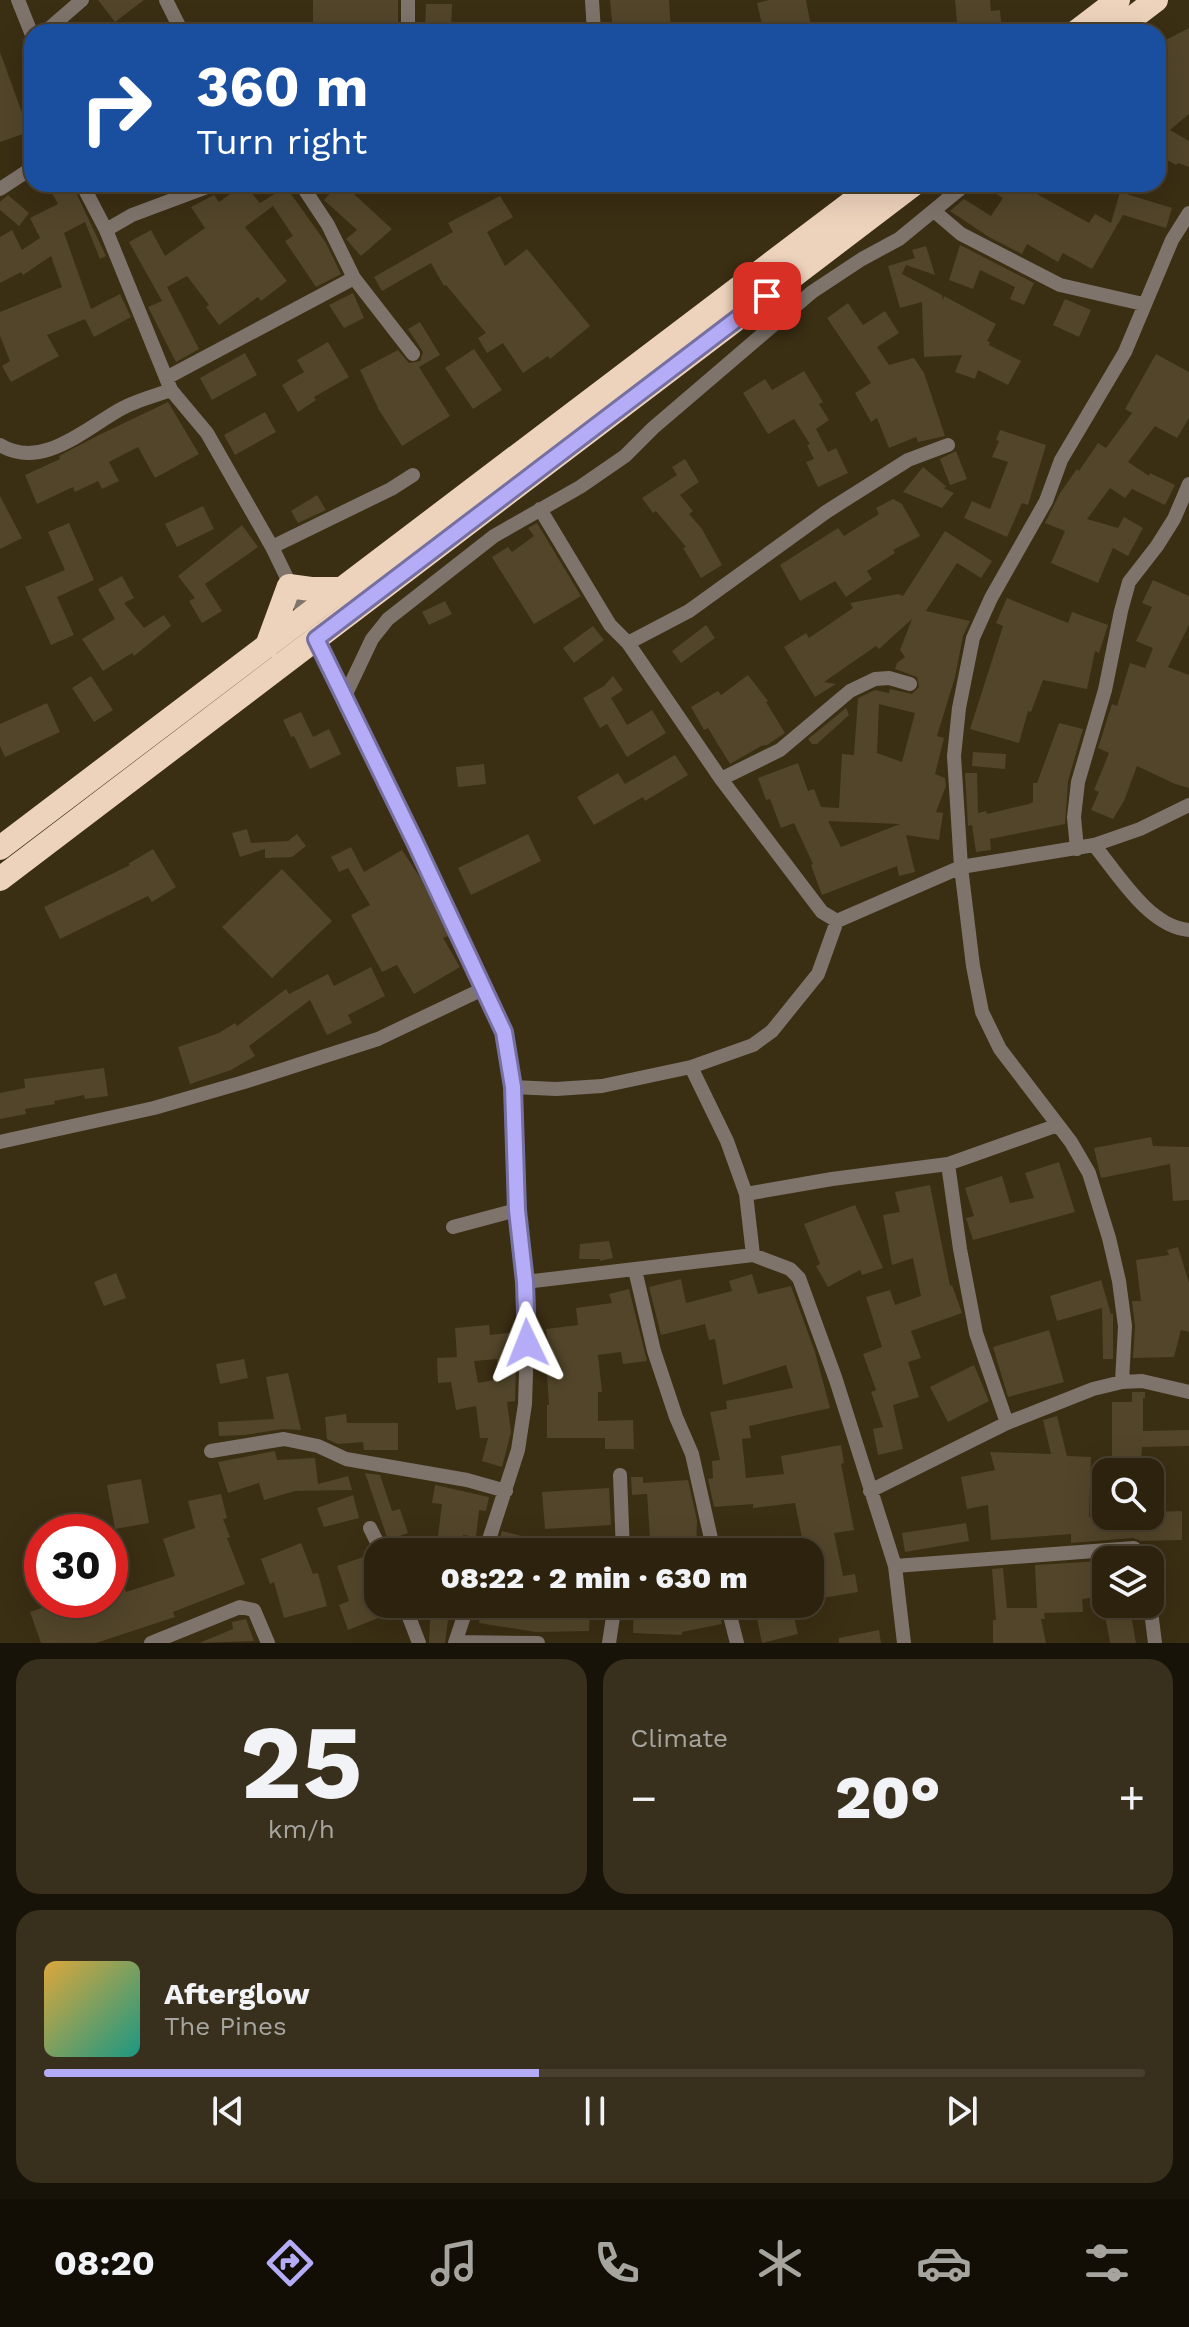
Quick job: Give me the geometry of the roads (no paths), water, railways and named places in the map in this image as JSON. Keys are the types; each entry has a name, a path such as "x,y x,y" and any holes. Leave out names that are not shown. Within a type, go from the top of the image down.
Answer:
{"highway":[{"path":"1086,24 1118,0"},
{"path":"1124,24 1156,0"},
{"path":"0,848 266,646 310,628 342,589 865,192"},
{"path":"0,879 310,628 903,192"},
{"path":"266,646 289,586 342,589"}],"street":[{"path":"18,0 28,24"},
{"path":"54,24 82,0"},
{"path":"166,0 178,24"},
{"path":"408,0 408,24"},
{"path":"592,0 594,24"},
{"path":"0,189 24,173"},
{"path":"86,192 106,230 169,383 207,433 272,547 504,1032 513,1087 517,1210 525,1282 527,1343 525,1404 518,1450 490,1538"},
{"path":"106,230 132,215 194,192"},
{"path":"306,192 328,225 354,278 413,354"},
{"path":"344,698 372,639 388,619 494,536 625,456 653,428 812,292 899,239 957,192"},
{"path":"934,211 961,234 1060,285 1143,304"},
{"path":"1122,1382 1125,1326 1109,1238 1089,1173 1058,1125 1000,1049 982,1012 961,867 954,756 959,708 973,638 991,598 1046,501 1061,460 1118,364 1172,240 1189,213"},
{"path":"0,445 13,453 50,449 68,441 354,278"},
{"path":"1114,297 1138,320"},
{"path":"628,643 689,611 826,512 908,460 948,445"},
{"path":"272,547 391,489 413,475"},
{"path":"1077,849 1074,817 1078,782 1105,690 1129,582 1174,519 1189,484"},
{"path":"540,509 610,625 628,643 721,779 822,912 837,921"},
{"path":"721,779 780,750 850,691 875,679 889,678 910,684"},
{"path":"513,1087 556,1089 602,1086 691,1067 753,1045 772,1031 818,974 837,921 961,867 1094,845 1140,829 1189,805"},
{"path":"1094,845 1149,911 1163,922 1189,930"},
{"path":"0,1142 154,1108 244,1082 378,1039 485,988"},
{"path":"691,1067 727,1141 746,1194 753,1255"},
{"path":"746,1194 948,1164 1058,1125"},
{"path":"948,1164 976,1333 1007,1423"},
{"path":"453,1227 517,1210"},
{"path":"525,1282 753,1255 790,1269 799,1278 836,1380 895,1566 904,1643"},
{"path":"635,1270 654,1351 692,1454 711,1538"},
{"path":"870,1491 1007,1423 1093,1389 1142,1381 1189,1392"},
{"path":"211,1451 284,1439 318,1446 346,1459 467,1480 506,1491"},
{"path":"620,1475 622,1538"},
{"path":"370,1528 375,1538"},
{"path":"895,1566 1092,1552"},
{"path":"151,1643 240,1607 254,1610 268,1643"},
{"path":"409,1618 419,1643"},
{"path":"464,1618 456,1642 538,1643"},
{"path":"609,1643 613,1618"},
{"path":"731,1618 737,1643"},
{"path":"1152,1618 1155,1643"}]}
